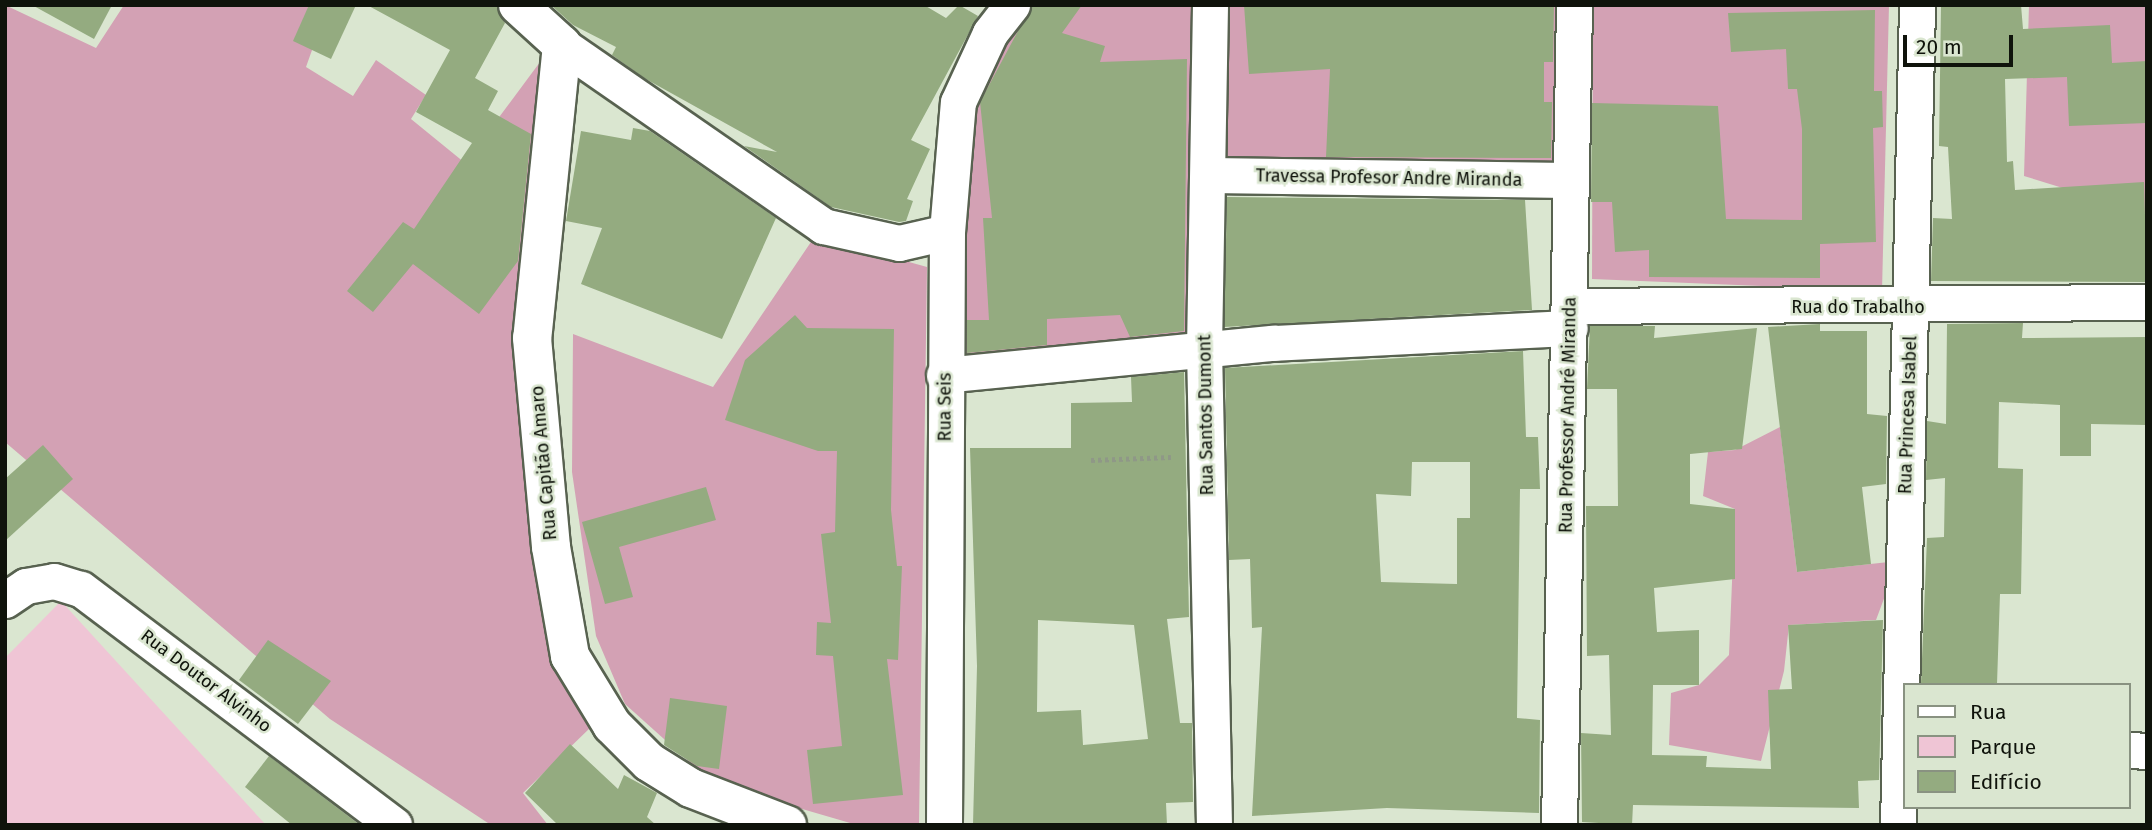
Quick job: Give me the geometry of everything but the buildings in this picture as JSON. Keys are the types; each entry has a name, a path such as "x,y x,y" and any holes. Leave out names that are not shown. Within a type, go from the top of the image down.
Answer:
{"street":[{"path":"518,5 562,45 823,226 899,243 947,232"},
{"name":"Rua Seis","path":"944,825 944,375 947,232 958,102 990,33 1012,5"},
{"name":"Rua Santos Dumont","path":"1210,5 1210,175 1204,348 1214,825"},
{"name":"Rua Professor André Miranda","path":"1559,825 1570,317 1568,180 1574,5"},
{"name":"Rua Princesa Isabel","path":"1898,825 1917,5"},
{"name":"Rua Capitão Amaro","path":"562,45 532,338 551,547 570,656 612,725 649,762 691,788 787,825"},
{"name":"Travessa Profesor Andre Miranda","path":"1210,175 1568,180"},
{"name":"Rua do Trabalho","path":"944,375 1204,348 1570,317 2147,302"},
{"name":"Rua Doutor Alvinho","path":"5,600 26,586 54,581 81,589 394,825"}],"path":[{"path":"1091,460 1207,456"}],"green space":[{"path":"61,601 266,825 5,825 5,658"}],"shaded area":[{"path":"5,5 96,48 124,5 328,5 306,67 353,96 376,60 426,95 411,119 465,163 546,54 518,328 592,726 523,793 548,825 491,825 330,719 5,442"},
{"path":"1033,5 1191,5 1198,335 954,369 974,90"},
{"path":"1227,5 1556,5 1560,171 1226,159"},
{"path":"1593,5 1889,5 1882,291 1592,279"},
{"path":"2029,5 2147,5 2147,214 2024,176"},
{"path":"815,236 927,267 919,825 857,825 713,783 625,704 596,636 572,472 573,334 713,387"},
{"path":"1780,427 1797,572 1898,561 1876,620 1789,625 1784,671 1761,761 1669,745 1671,693 1699,685 1729,655 1735,509 1703,496 1708,452 1735,450"}]}
